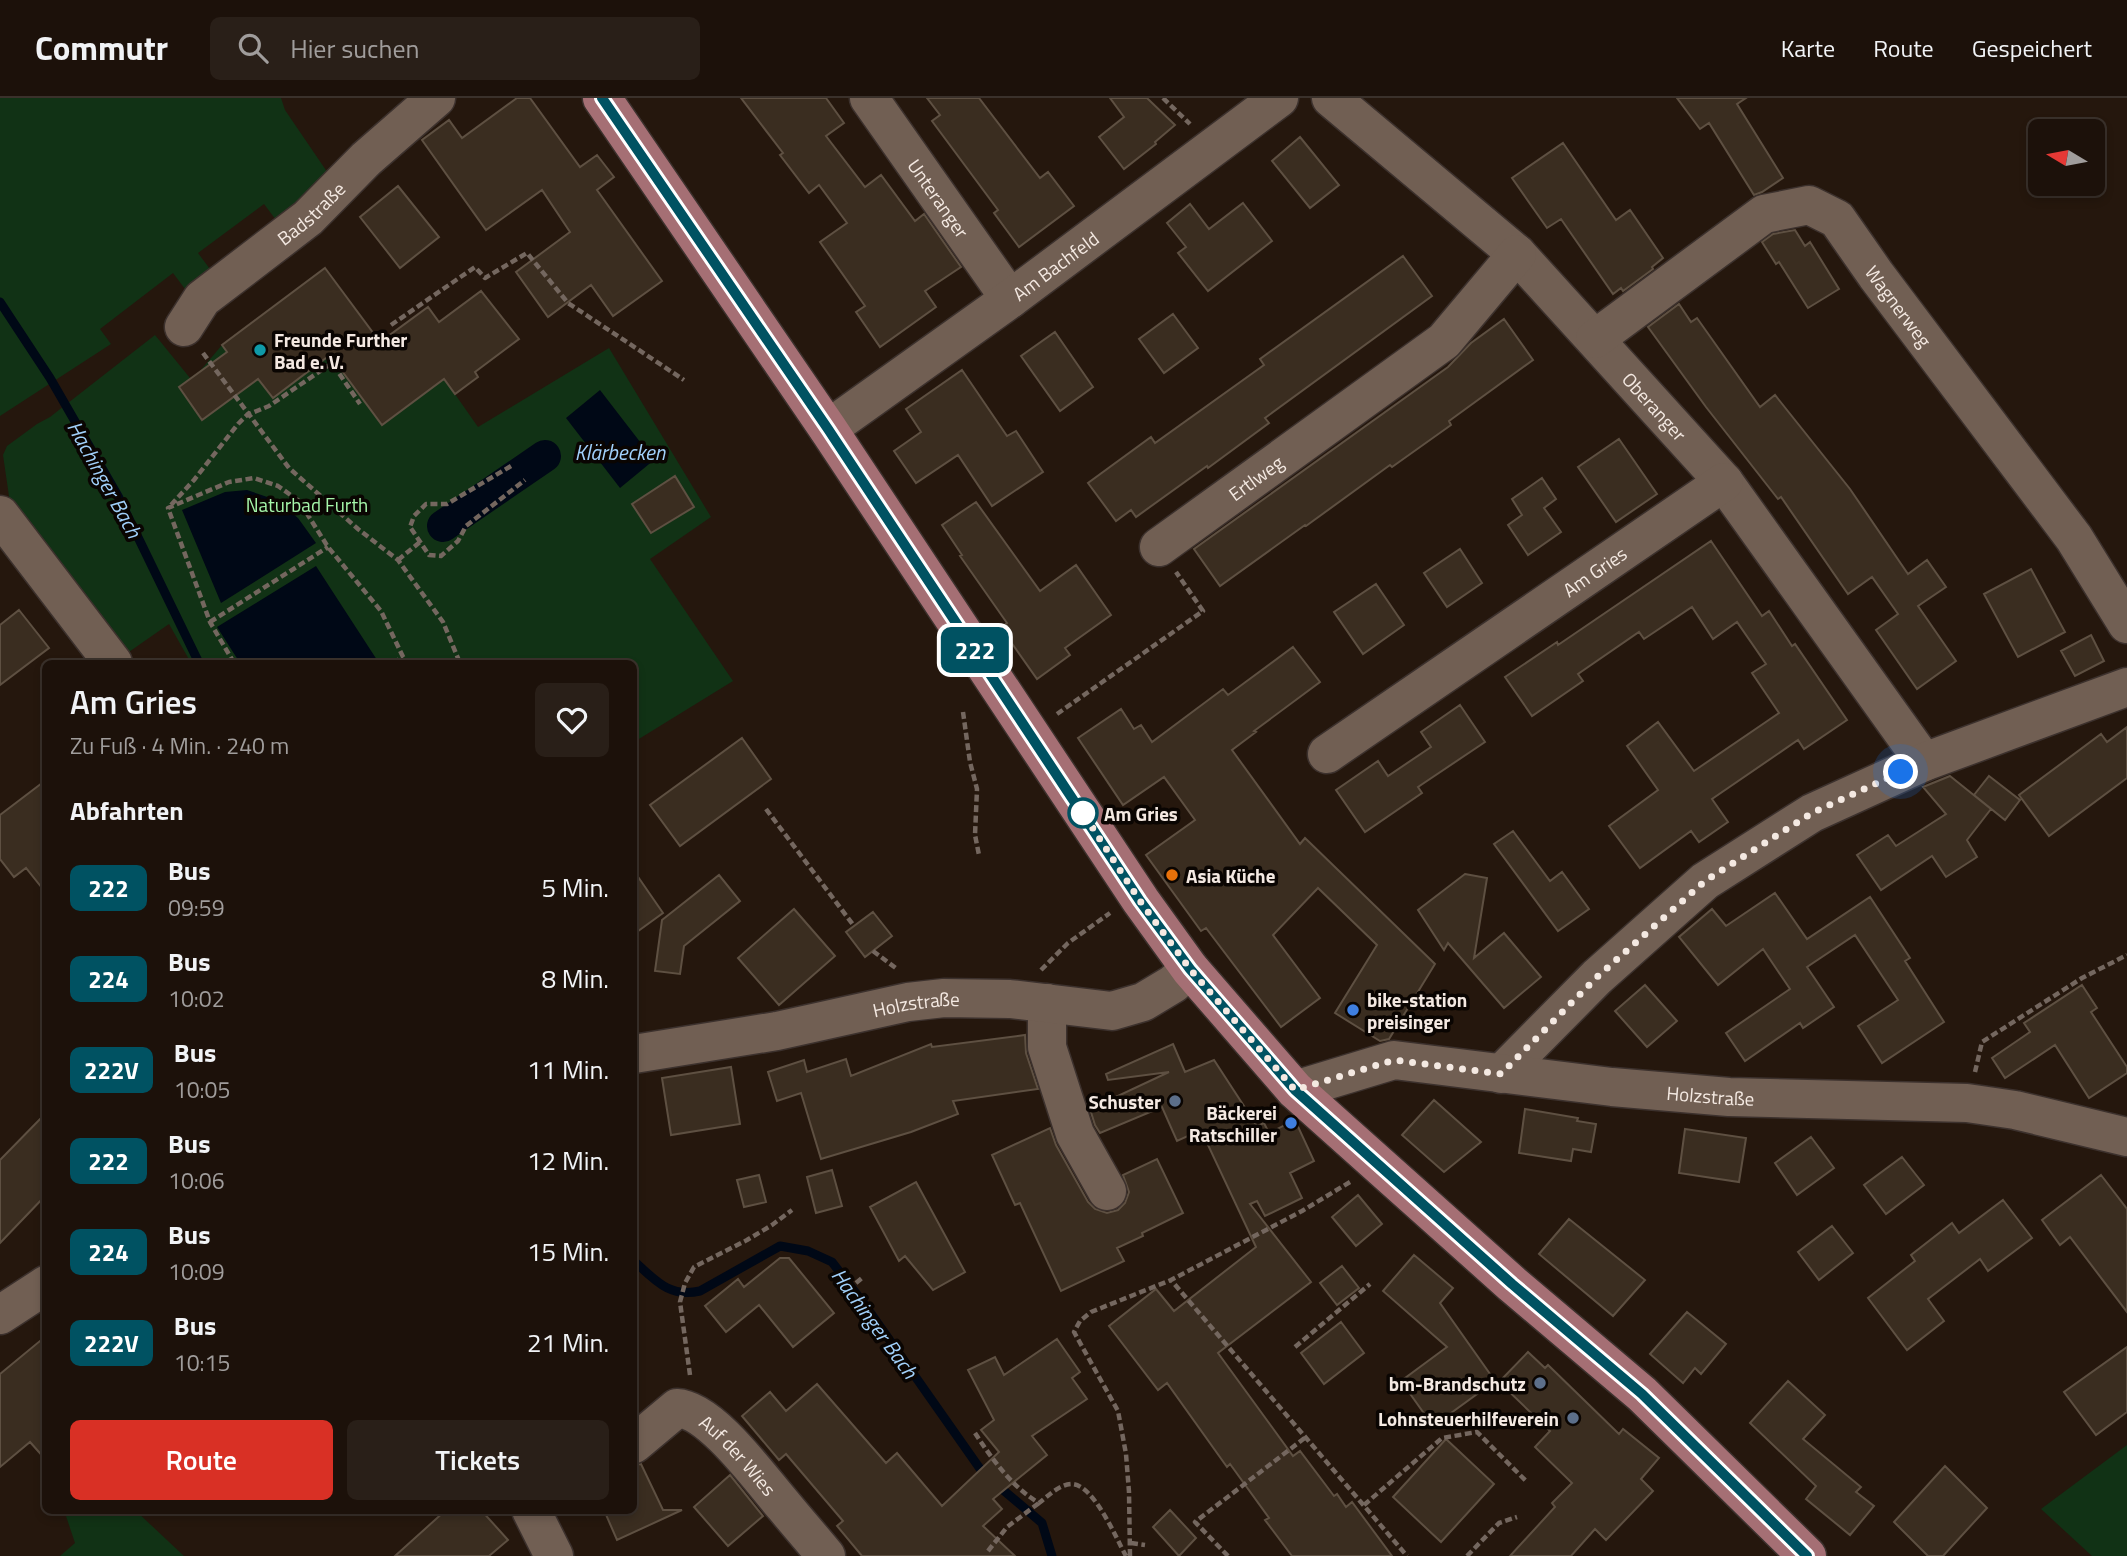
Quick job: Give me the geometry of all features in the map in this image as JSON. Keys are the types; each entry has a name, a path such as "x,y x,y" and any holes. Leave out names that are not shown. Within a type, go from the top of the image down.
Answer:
{"main road":[{"path":"602,98 828,429 1134,892 1190,969 1295,1090 1512,1284 1642,1394 1807,1556"}],"street":[{"name":"Badstraße","path":"184,327 202,299 308,218 366,159 436,98"},
{"name":"Unteranger","path":"869,98 1010,299"},
{"name":"Am Bachfeld","path":"828,429 1010,299 1279,98"},
{"name":"Oberanger","path":"1331,98 1517,254 1724,482 1924,762"},
{"name":"Wagnerweg","path":"1595,339 1764,214 1809,205 1837,219 2074,538 2127,624"},
{"name":"Ertlweg","path":"1158,547 1444,341 1517,254"},
{"name":"Am Gries","path":"1326,754 1724,482"},
{"path":"0,515 111,660"},
{"path":"1501,1074 1597,977 1705,881 1812,813 1924,762 2127,687"},
{"name":"Holzstraße","path":"637,1054 750,1036 908,1002 944,998 1029,1001 1112,1011 1143,1002 1173,984 1190,969"},
{"path":"1029,1001 1075,1134 1107,1191"},
{"name":"Holzstraße","path":"1295,1090 1394,1060 1612,1087 1729,1097 1967,1103 2015,1110 2127,1137"},
{"path":"0,1315 42,1288"},
{"name":"Auf der Wies","path":"637,1441 677,1408 686,1408 701,1417 730,1442 827,1556"},
{"path":"534,1514 554,1556"}],"path":[{"path":"391,325 475,267 485,278 527,253 568,303 684,380"},
{"path":"167,508 194,480 247,415 269,406 332,363 360,404"},
{"path":"215,372 289,468 398,560 443,622 459,660"},
{"path":"511,466 447,504 426,505 414,516 410,527 429,555 441,556 458,541 466,526 524,480"},
{"path":"167,508 229,482 254,478 278,486 299,501 328,547 381,611 404,660"},
{"path":"167,508 211,622 232,660"},
{"path":"398,560 420,542"},
{"path":"211,622 328,547"},
{"path":"1082,696 1203,611 1158,547"},
{"path":"398,660 403,657"},
{"path":"963,712 977,789 975,835 979,855"},
{"path":"766,809 855,926"},
{"path":"1029,1001 1068,943 1105,918 1134,892"},
{"path":"873,951 899,971"},
{"path":"1967,1103 1982,1042 2082,978 2127,955"},
{"path":"1128,1556 1131,1544 1127,1466 1118,1411 1074,1332 1080,1321 1091,1312 1171,1280 1302,1211 1377,1164"},
{"path":"690,1375 680,1302 685,1283 694,1267 747,1240 792,1210"},
{"path":"856,1283 862,1278"},
{"path":"1171,1280 1407,1556"},
{"path":"1295,1347 1370,1284"},
{"path":"1364,1505 1442,1438 1477,1432 1526,1481"},
{"path":"975,1433 992,1460 1037,1506"},
{"path":"1228,1556 1195,1522 1306,1437"},
{"path":"988,1551 1007,1527 1061,1487 1073,1484 1087,1490 1128,1556"},
{"path":"1467,1556 1499,1523 1517,1517"},
{"path":"1131,1544 1145,1545"}],"green space":[{"path":"0,98 281,98 285,110 334,182 276,220 264,204 198,253 210,269 185,289 173,273 100,329 111,344 0,416"},
{"name":"Naturbad Furth","path":"325,268 410,382 436,367 478,427 609,348 711,517 650,559 733,681 637,740 637,660 189,660 169,624 126,654 10,503 3,455 7,446 50,417 155,335 190,378 200,371 222,345"},
{"path":"2127,1445 2127,1556 2092,1556 2041,1509"},
{"path":"65,1514 139,1514 184,1556 60,1556 75,1543"}],"water":[{"name":"Klärbecken","path":"600,390 654,460 620,488 566,418"},
{"path":"247,490 276,500 298,518 316,543 221,603 182,510 225,492"},
{"path":"316,566 377,660 238,660 217,627"}],"building":[{"path":"517,98 530,98 580,167 597,155 614,177 597,190 662,281 613,316 591,285 548,317 516,272 570,232 542,190 486,230 422,140 449,120 462,138"},
{"path":"741,98 826,98 844,123 826,136 865,187 881,175 915,221 924,214 961,267 925,291 936,307 880,347 856,312 865,306 820,242 847,223 819,185 809,193 780,155 783,153"},
{"path":"927,98 979,98 1040,178 1048,172 1074,206 1019,247 994,213 998,210 932,121 940,115"},
{"path":"1110,98 1147,98 1175,125 1124,169 1099,137 1124,117"},
{"path":"1677,98 1746,98 1737,104 1783,178 1754,195 1709,123 1700,129"},
{"path":"1300,137 1339,185 1310,208 1272,161"},
{"path":"1563,143 1616,220 1630,210 1663,258 1653,269 1623,291 1621,288 1613,294 1561,219 1547,228 1512,178"},
{"path":"398,186 439,237 400,268 360,217"},
{"path":"1243,203 1272,241 1208,291 1178,253 1186,247 1167,223 1190,204 1209,229"},
{"path":"1795,230 1805,246 1810,242 1839,289 1808,308 1779,262 1776,264 1762,242 1773,234"},
{"path":"1403,256 1432,296 1265,418 1269,423 1208,468 1207,466 1136,517 1131,510 1116,521 1088,483 1151,437 1155,443 1264,365 1260,359"},
{"path":"325,268 380,342 428,307 439,322 481,291 519,339 475,372 478,377 455,394 444,379 382,425 330,355 273,398 258,379 202,420 179,387 227,352 222,345"},
{"path":"1679,304 1691,322 1697,318 1760,407 1775,395 1850,489 1908,574 1927,560 1946,587 1918,606 1956,661 1917,689 1876,630 1898,614 1872,577 1848,594 1781,497 1778,499 1706,407 1648,327"},
{"path":"1173,314 1198,348 1164,373 1139,339"},
{"path":"1504,319 1533,360 1449,421 1451,425 1220,586 1194,549 1448,367 1471,343"},
{"path":"1055,332 1093,387 1060,411 1021,356"},
{"path":"962,370 1007,436 1016,431 1043,472 992,506 958,455 916,483 894,451 921,432 906,409"},
{"path":"1619,439 1657,494 1616,522 1578,467"},
{"path":"675,476 694,507 651,533 632,504"},
{"path":"1542,478 1556,499 1544,508 1561,532 1528,555 1508,525 1522,515 1512,499"},
{"path":"976,502 1040,591 1076,565 1111,615 1065,648 1070,655 1037,679 1001,628 1007,623 960,556 962,555 942,525"},
{"path":"1711,541 1762,616 1769,611 1847,720 1804,749 1798,740 1712,799 1728,822 1699,842 1691,831 1640,868 1609,826 1658,790 1627,746 1658,722 1694,771 1779,713 1752,673 1766,664 1737,622 1713,639 1692,607 1644,639 1639,632 1578,674 1583,681 1532,716 1505,677 1557,642 1558,645"},
{"path":"1460,549 1482,583 1447,607 1424,573"},
{"path":"2031,569 2065,632 2018,657 1984,594"},
{"path":"1376,584 1404,625 1363,654 1334,612"},
{"path":"19,610 49,648 0,685 0,625"},
{"path":"2091,635 2104,661 2075,676 2061,651"},
{"path":"1293,647 1320,682 1232,750 1300,844 1305,838 1435,964 1389,1039 1380,1041 1335,1013 1377,945 1318,888 1273,935 1320,998 1281,1027 1206,928 1201,931 1146,855 1195,820 1164,777 1123,805 1078,738 1121,709 1134,729 1141,725 1152,742 1223,689 1228,695"},
{"path":"1460,705 1485,742 1418,787 1422,793 1365,832 1336,790 1378,761 1388,776 1431,747 1421,732"},
{"path":"2127,727 2127,778 2049,836 2019,795 2101,734 2107,742"},
{"path":"742,738 771,779 680,846 650,805"},
{"path":"1950,776 1991,809 1967,840 1977,857 1946,877 1932,856 1881,890 1857,855 1888,835 1896,846 1946,814 1923,787"},
{"path":"1989,776 2020,800 2005,820 1974,795"},
{"path":"42,783 42,888 26,868 14,877 0,859 0,815"},
{"path":"1513,831 1550,881 1562,872 1589,909 1558,931 1494,844"},
{"path":"1465,874 1487,878 1474,958 1504,933 1541,977 1504,1008 1448,943 1444,950 1418,910"},
{"path":"637,875 663,913 637,932"},
{"path":"719,875 740,901 684,946 680,974 655,971 662,920"},
{"path":"1775,893 1807,939 1870,897 1910,958 1905,961 1944,1022 1882,1063 1858,1026 1898,1000 1855,935 1807,967 1834,1007 1803,1028 1800,1023 1745,1061 1726,1033 1790,989 1763,949 1718,985 1679,937 1712,909 1726,926"},
{"path":"794,909 835,956 779,1005 738,958"},
{"path":"873,912 892,936 865,957 846,932"},
{"path":"1645,985 1677,1021 1647,1047 1615,1011"},
{"path":"2082,985 2097,1008 2091,1012 2127,1067 2127,1073 2089,1098 2055,1045 2005,1078 1992,1058 2030,1032 2024,1023"},
{"path":"1025,1035 1026,1053 1038,1089 953,1101 958,1114 911,1132 821,1159 801,1093 777,1101 768,1072 804,1060 807,1072 846,1059 851,1076 931,1044 932,1047"},
{"path":"1173,1044 1185,1072 1214,1060 1257,1126 1264,1123 1269,1133 1295,1120 1314,1161 1290,1173 1302,1198 1265,1216 1257,1201 1250,1204 1311,1282 1218,1353 1293,1456 1300,1451 1334,1496 1337,1494 1346,1507 1352,1502 1392,1556 1292,1556 1265,1520 1269,1518 1230,1464 1227,1467 1167,1383 1158,1390 1109,1326 1156,1289 1174,1311 1256,1247 1201,1130 1177,1141 1162,1107 1100,1133 1095,1125 1090,1109 1169,1072 1108,1080 1106,1074"},
{"path":"731,1067 740,1124 671,1135 662,1078"},
{"path":"1434,1100 1481,1142 1444,1172 1402,1135"},
{"path":"1525,1109 1578,1118 1577,1121 1596,1124 1591,1152 1573,1149 1571,1161 1519,1153"},
{"path":"42,1117 42,1199 0,1243 0,1160"},
{"path":"1050,1128 1056,1145 1088,1202 1095,1209 1107,1213 1118,1210 1125,1203 1129,1192 1123,1175 1157,1159 1183,1213 1117,1248 1124,1261 1061,1291 1020,1203 1015,1205 992,1155"},
{"path":"1685,1129 1746,1138 1739,1182 1679,1173"},
{"path":"1811,1137 1834,1168 1797,1195 1775,1163"},
{"path":"1902,1157 1924,1185 1886,1214 1864,1185"},
{"path":"832,1170 842,1206 816,1213 807,1177"},
{"path":"759,1175 766,1202 744,1207 737,1180"},
{"path":"2101,1175 2127,1209 2127,1312 2070,1237 2060,1245 2042,1220"},
{"path":"916,1182 965,1272 933,1290 905,1256 899,1261 870,1207"},
{"path":"1358,1195 1382,1224 1356,1246 1332,1217"},
{"path":"2003,1200 2032,1238 1988,1271 1980,1259 1928,1299 1944,1321 1907,1350 1868,1298 1915,1261 1911,1255 1952,1223 1959,1233"},
{"path":"1569,1219 1645,1280 1613,1316 1539,1254"},
{"path":"1832,1226 1853,1253 1819,1280 1798,1252"},
{"path":"1414,1255 1453,1288 1440,1303 1495,1381 1433,1426 1401,1381 1447,1347 1383,1291"},
{"path":"780,1258 789,1258 834,1313 793,1347 759,1305 726,1332 705,1306 738,1279 744,1287"},
{"path":"1342,1266 1359,1288 1337,1305 1320,1283"},
{"path":"1687,1312 1726,1344 1701,1374 1695,1368 1683,1383 1650,1354"},
{"path":"1341,1322 1364,1353 1324,1384 1301,1353"},
{"path":"42,1339 42,1456 30,1442 0,1467 0,1374"},
{"path":"1057,1339 1080,1372 1072,1378 1087,1399 1032,1436 1047,1455 993,1499 1002,1509 983,1526 1015,1556 862,1556 837,1526 843,1521 786,1454 779,1460 742,1416 770,1392 786,1411 817,1384 886,1463 897,1453 942,1506 999,1452 981,1430 994,1420 968,1370 995,1357 1004,1375"},
{"path":"2127,1347 2127,1412 2096,1435 2064,1392"},
{"path":"1528,1352 1545,1368 1548,1365 1619,1434 1623,1429 1659,1458 1641,1479 1653,1491 1606,1540 1595,1529 1571,1556 1510,1556 1555,1507 1552,1503 1572,1483 1535,1447 1550,1431 1499,1382"},
{"path":"1788,1381 1825,1415 1803,1439 1861,1487 1856,1492 1874,1506 1850,1535 1806,1499 1816,1486 1750,1423"},
{"path":"1446,1439 1494,1484 1441,1542 1393,1497"},
{"path":"641,1464 663,1510 682,1510 617,1540 606,1514 637,1514 637,1465"},
{"path":"1945,1466 1987,1508 1943,1556 1928,1556 1894,1522"},
{"path":"730,1475 763,1516 728,1546 694,1507"},
{"path":"1170,1510 1196,1538 1179,1556 1153,1527"},
{"path":"442,1514 485,1514 508,1540 489,1556 395,1556"}],"waterway":[{"name":"Hachinger Bach","path":"0,302 50,378 118,496 198,660"},
{"path":"443,526 545,456"},
{"name":"Hachinger Bach","path":"637,1264 663,1286 689,1292 700,1291 780,1246 808,1251 832,1262 983,1473 1042,1523 1052,1556"}],"bus line":[{"name":"222","path":"602,98 762,330 1140,901 1190,969 1295,1090 1512,1284 1642,1394 1807,1556"}],"place":[{"name":"Freunde Further Bad e. V.","path":"260,350"},
{"name":"Am Gries","path":"1083,813"},
{"name":"Asia Küche","path":"1172,875"},
{"name":"bike-station preisinger","path":"1353,1010"},
{"name":"Schuster","path":"1175,1101"},
{"name":"Bäckerei Ratschiller","path":"1291,1123"},
{"name":"bm-Brandschutz","path":"1540,1383"},
{"name":"Lohnsteuerhilfeverein","path":"1573,1418"}],"route":[{"path":"1083,813 1081,810 1140,901 1190,969 1295,1090 1394,1060 1501,1074 1597,977 1705,881 1812,813 1901,772"}]}
